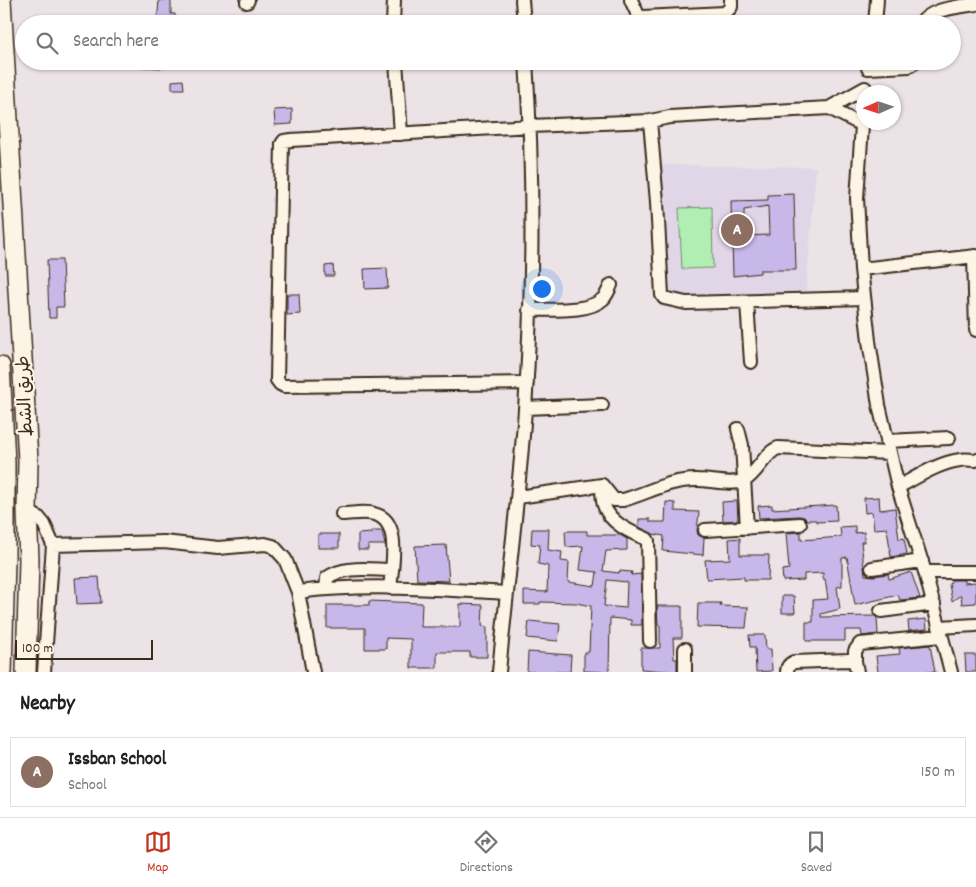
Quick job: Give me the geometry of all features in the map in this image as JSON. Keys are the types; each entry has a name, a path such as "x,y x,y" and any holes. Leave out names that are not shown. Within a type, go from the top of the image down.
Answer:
{"highway":[{"name":"طريق الشط","path":"1,0 27,450 29,560 26,672"},
{"name":"طريق الشط","path":"0,367 5,462 2,672"}],"street":[{"path":"393,15 394,0"},
{"path":"522,0 523,15"},
{"path":"631,0 638,15"},
{"path":"684,15 725,13 731,7 731,0"},
{"path":"876,15 878,0"},
{"path":"930,15 976,4"},
{"path":"397,70 401,134"},
{"path":"499,672 506,593 518,497 525,408 531,242 530,126 527,70"},
{"path":"865,85 868,70"},
{"path":"526,384 284,386 280,384 277,380 282,144 284,141 530,126 650,121 670,117 829,108 856,96"},
{"path":"829,108 856,122"},
{"path":"650,121 662,295 667,300 686,304 864,298"},
{"path":"860,130 857,198 861,269 870,350 888,447 898,487 924,567 951,672"},
{"path":"861,269 975,256 976,330"},
{"path":"529,310 581,308 594,305 605,298 611,285"},
{"path":"747,302 751,362"},
{"path":"525,408 602,405"},
{"path":"738,429 742,445 748,528"},
{"path":"602,485 614,500 623,500 680,481 731,482 744,480 767,458 770,452 778,448 888,447 949,438"},
{"path":"898,487 944,465 960,460 976,460"},
{"path":"518,497 602,485"},
{"path":"602,485 603,503 606,510 624,528 648,541 650,641"},
{"path":"27,511 44,524 53,545 44,672"},
{"path":"342,514 373,513 383,517 391,527 394,543 390,588"},
{"path":"706,530 800,524"},
{"path":"53,545 164,542 218,548 265,544 274,546 285,559 298,592 313,672"},
{"path":"872,568 924,567 976,572"},
{"path":"326,588 327,578 336,572 392,570"},
{"path":"298,592 326,588 390,588 506,593"},
{"path":"881,611 934,604"},
{"path":"787,672 790,663 794,662 856,666 855,651 860,644 976,625"},
{"path":"685,649 685,672"}],"shaded area":[{"path":"660,165 816,167 806,292 667,296"}],"green space":[{"path":"712,207 713,268 682,269 679,208"}],"building":[{"path":"159,0 171,0 171,14 175,15 158,15"},
{"path":"183,80 184,89 172,89 172,81"},
{"path":"292,109 292,124 275,125 274,110"},
{"path":"794,194 796,270 760,270 760,273 733,276 731,201 768,200 768,195","holes":["768,206 769,235 744,236 744,210"]},
{"path":"47,260 62,260 64,307 56,307 56,318 49,318"},
{"path":"333,265 334,276 325,276 325,266"},
{"path":"387,268 388,288 365,289 364,269"},
{"path":"287,294 299,294 300,314 287,315"},
{"path":"879,497 880,510 895,508 899,539 904,538 907,554 891,557 887,528 874,529 872,512 865,513 864,498"},
{"path":"737,501 738,520 723,521 722,502"},
{"path":"666,502 675,503 675,511 699,512 697,531 698,535 704,538 703,555 663,551 664,536 653,534 639,527 639,519 650,519 650,522 665,522"},
{"path":"772,505 772,509 836,505 837,521 816,522 816,520 807,520 799,516 759,518 758,506"},
{"path":"855,526 855,533 864,532 864,542 861,542 865,575 888,574 889,579 911,572 920,598 900,600 898,595 855,605 847,557 842,558 842,586 837,587 840,609 821,614 821,617 875,616 877,618 878,634 862,636 861,630 845,630 845,641 806,641 806,622 813,622 813,600 828,599 825,579 823,579 823,573 804,574 804,580 783,581 782,570 789,569 786,533 801,532 801,540 841,537 840,527"},
{"path":"532,529 549,529 548,550 562,552 561,561 569,562 568,582 595,586 597,572 580,570 583,546 566,547 565,531 587,531 587,535 620,535 627,539 627,550 606,551 603,571 632,572 631,575 641,574 642,625 631,625 631,620 610,618 609,672 584,671 584,652 589,652 591,606 576,603 540,602 540,604 524,604 524,591 547,592 548,566 538,564 540,545 531,544","holes":["607,580 627,582 626,608 604,606"]},
{"path":"372,531 382,531 385,545 368,545 368,550 358,550 358,534 372,533"},
{"path":"318,534 339,534 339,548 318,548"},
{"path":"740,538 740,555 769,555 768,580 744,580 744,577 707,579 705,560 730,559 729,539"},
{"path":"446,545 449,581 417,580 415,546"},
{"path":"99,577 101,603 77,604 75,578"},
{"path":"952,580 964,580 964,583 976,582 976,603 962,604 961,595 952,601 949,584"},
{"path":"782,596 794,596 795,613 782,613"},
{"path":"369,601 422,603 421,627 460,627 460,604 483,605 482,626 487,627 487,657 470,657 470,652 437,652 437,668 411,668 411,639 386,638 386,649 365,649 365,628 327,628 327,605 369,605"},
{"path":"698,603 721,603 720,606 748,607 746,628 697,627"},
{"path":"657,606 682,606 682,638 673,638 674,659 677,659 677,672 641,669 641,648 660,648 660,625 658,625"},
{"path":"926,619 927,629 909,631 908,621"},
{"path":"529,621 560,624 558,641 527,638"},
{"path":"749,635 765,635 766,649 771,649 772,671 756,672 755,647 750,647"},
{"path":"930,645 935,672 878,672 876,656 900,654 899,648"},
{"path":"528,652 571,655 570,672 527,672"},
{"path":"965,655 976,655 976,672 966,672"}],"place":[{"name":"Issban School","path":"737,230"}]}
